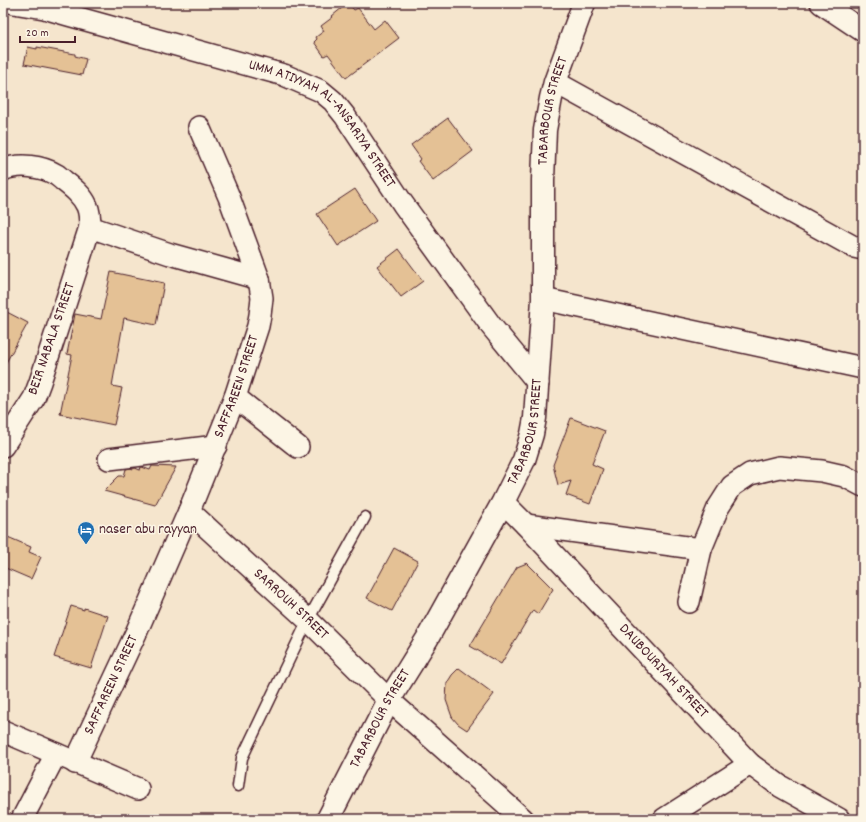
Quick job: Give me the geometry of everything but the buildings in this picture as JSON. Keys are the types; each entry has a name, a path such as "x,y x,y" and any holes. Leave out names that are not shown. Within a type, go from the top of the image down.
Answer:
{"street":[{"name":"UMM ATIYYAH AL-ANSARIYA STREET","path":"13,3 44,6 284,75 321,91 333,101 345,116 412,217 492,327 538,382"},
{"name":"TABARBOUR STREET","path":"328,819 389,700 427,639 503,502 524,460 535,418 538,382 543,298 543,188 545,130 555,82 584,3"},
{"path":"821,3 863,31"},
{"path":"555,82 854,247 863,249"},
{"name":"SAFFAREEN STREET","path":"75,763 136,633 189,511 235,397 259,321 262,298 259,279 229,197 199,127"},
{"path":"3,170 12,167 31,166 56,175 73,187 83,199 90,217 90,227 170,254 259,279"},
{"name":"BEIR NABALA STREET","path":"3,446 34,398 90,227"},
{"path":"543,298 863,368"},
{"path":"235,397 298,447"},
{"path":"109,459 216,446"},
{"path":"688,602 701,549 718,508 732,486 750,474 780,467 822,471 844,476 863,486"},
{"name":"DAUBOURIYAH STREET","path":"503,502 750,764 780,786 839,819"},
{"name":"SARROUH STREET","path":"189,511 308,620 389,700 523,819"},
{"path":"526,526 701,549"},
{"path":"3,731 138,789"},
{"path":"22,819 56,754"},
{"path":"664,819 750,764"}],"lane":[{"path":"238,786 242,758 308,620 365,517"}],"place":[{"name":"naser abu rayyan","path":"86,545"}]}
